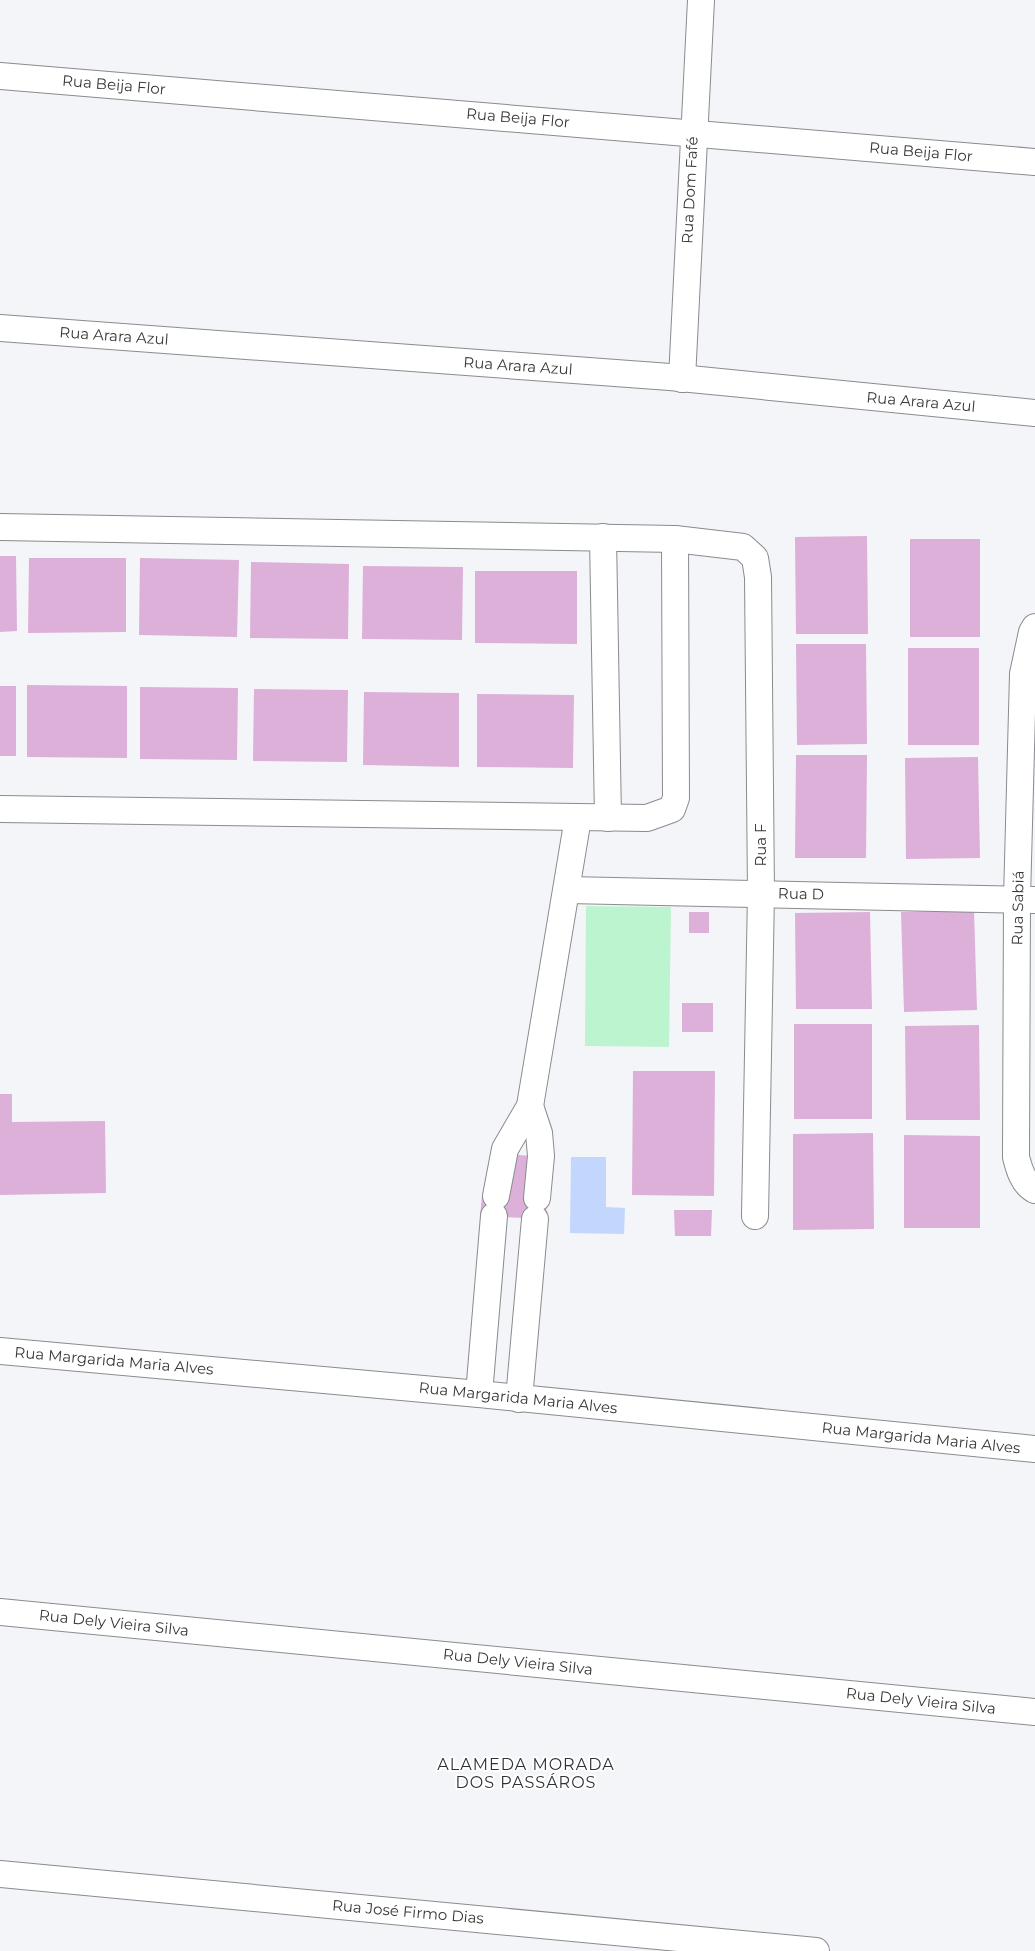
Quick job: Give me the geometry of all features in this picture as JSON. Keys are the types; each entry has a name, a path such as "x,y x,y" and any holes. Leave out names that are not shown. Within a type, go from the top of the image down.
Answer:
{"street":[{"name":"Rua Dom Fafé","path":"682,379 701,0"},
{"name":"Rua Beija Flor","path":"0,76 1035,162"},
{"name":"Rua Arara Azul","path":"0,328 682,379 1035,413"},
{"name":"Rua F","path":"0,527 603,537 675,539 743,547 754,558 758,577 761,894 754,1216"},
{"path":"603,537 608,818"},
{"path":"0,809 578,818 647,818 660,815 672,809 676,798 675,539"},
{"name":"Rua Sabiá","path":"1033,1189 1021,1175 1016,1157 1026,900 1023,674 1032,632 1035,627"},
{"path":"479,1394 494,1212 504,1149 530,1106 568,890 578,818"},
{"name":"Rua D","path":"568,890 1026,900"},
{"path":"519,1399 540,1156 539,1133 530,1106"},
{"path":"494,1212 535,1214"},
{"path":"490,1262 531,1264"},
{"name":"Rua Margarida Maria Alves","path":"0,1351 479,1394 1035,1449"},
{"name":"Rua Dely Vieira Silva","path":"0,1612 1035,1712"},
{"name":"Rua José Firmo Dias","path":"0,1874 816,1951"}],"green space":[{"path":"586,906 671,907 669,1047 585,1046"}],"water":[{"path":"571,1157 606,1157 606,1207 625,1208 624,1234 570,1233"}],"building":[{"path":"867,536 868,634 796,634 795,537"},
{"path":"910,539 980,539 980,637 910,637"},
{"path":"0,556 16,556 17,631 0,632"},
{"path":"29,558 126,558 126,632 28,633"},
{"path":"140,558 239,560 237,637 139,635"},
{"path":"251,562 349,564 348,639 250,638"},
{"path":"363,566 463,567 462,640 362,639"},
{"path":"475,571 577,571 577,644 475,643"},
{"path":"796,644 866,644 867,744 797,745"},
{"path":"908,648 979,648 979,745 908,745"},
{"path":"27,685 127,686 127,758 27,757"},
{"path":"0,686 16,686 16,756 0,756"},
{"path":"140,687 238,688 237,760 140,759"},
{"path":"254,689 348,690 347,762 253,761"},
{"path":"364,692 459,693 459,767 363,765"},
{"path":"477,694 574,695 573,768 477,767"},
{"path":"796,755 867,755 866,858 795,858"},
{"path":"978,757 980,858 906,859 905,758"},
{"path":"974,910 977,1010 904,1012 901,912"},
{"path":"689,912 709,912 709,933 689,933"},
{"path":"870,912 872,1009 796,1009 795,913"},
{"path":"682,1003 713,1003 713,1032 682,1032"},
{"path":"794,1024 872,1024 872,1119 794,1119"},
{"path":"979,1025 980,1120 906,1120 905,1026"},
{"path":"633,1071 715,1071 714,1196 632,1195"},
{"path":"0,1094 12,1094 12,1122 105,1121 106,1193 0,1195"},
{"path":"873,1133 874,1229 793,1230 793,1134"},
{"path":"904,1135 980,1136 980,1228 904,1228"},
{"path":"507,1154 532,1156 547,1199 546,1219 480,1216 482,1195 505,1197"},
{"path":"674,1210 712,1210 711,1236 675,1236"}],"district":[{"name":"ALAMEDA MORADA DOS PASSÁROS","path":"526,1773"}]}
